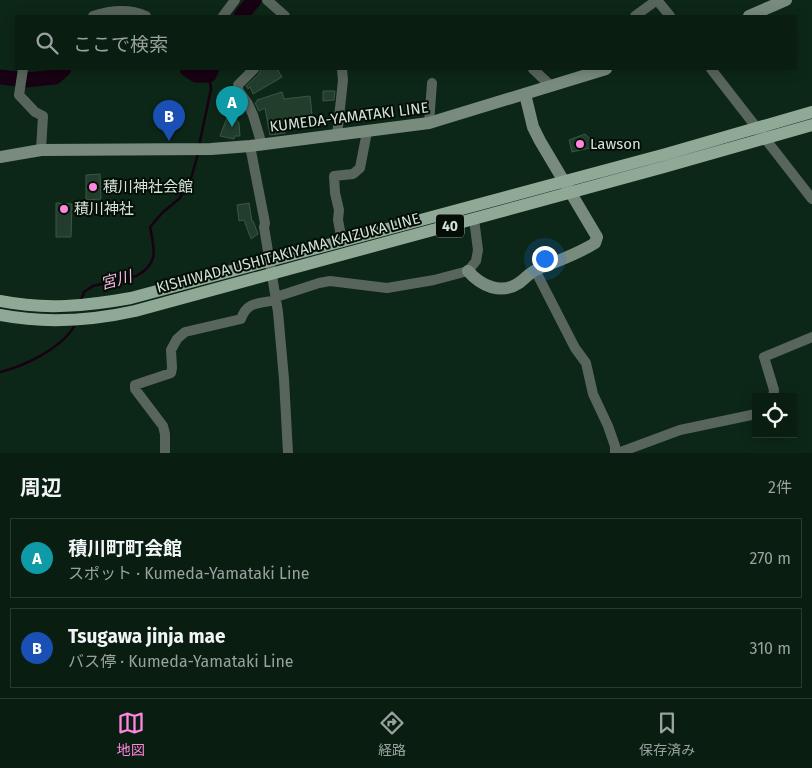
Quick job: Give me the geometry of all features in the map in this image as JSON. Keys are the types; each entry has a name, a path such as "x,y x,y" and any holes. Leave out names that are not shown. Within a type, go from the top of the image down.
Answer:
{"main road":[{"name":"KISHIWADA USHITAKIYAMA KAIZUKA LINE","path":"0,315 57,321 86,320 135,311 271,268 342,241 812,112"},
{"name":"KISHIWADA USHITAKIYAMA KAIZUKA LINE","path":"0,301 18,305 68,307 92,305 271,268 474,219 812,125"}],"street":[{"path":"225,15 235,0"},
{"path":"267,0 284,15"},
{"path":"636,15 656,0 669,15"},
{"path":"751,15 786,0"},
{"path":"98,15 118,10 143,15"},
{"path":"23,70 19,95 35,112 43,116 41,150"},
{"path":"253,70 238,85 238,90 253,115 264,227 276,298 284,379 288,453"},
{"path":"337,136 343,80 342,70"},
{"path":"534,70 551,86"},
{"name":"KUMEDA-YAMATAKI LINE","path":"0,157 41,150 211,149 429,124 603,70"},
{"path":"712,70 812,199"},
{"path":"429,124 432,83"},
{"path":"468,271 484,286 511,287 535,270 595,243 596,237 533,127 525,94"},
{"path":"342,241 334,176 353,174 360,168 367,132"},
{"path":"165,453 163,426 134,389 136,385 171,372 171,350 185,332 241,319 244,310 249,306 319,283 330,281 387,288 434,280 468,271 476,261 478,250 474,219"},
{"path":"535,270 575,348 586,363 593,394 608,426 616,453 680,430 752,415"},
{"path":"774,393 764,357 812,337"}],"building":[{"path":"261,70 278,70 282,77 253,94 250,87 248,89 246,86 259,74"},
{"path":"323,91 335,91 334,100 323,101"},
{"path":"282,92 284,99 310,96 313,124 284,126 285,133 270,135 265,108 259,111 255,103 257,100"},
{"path":"228,115 239,123 240,136 235,136 234,139 220,136"},
{"path":"585,134 598,146 572,152 569,140"},
{"name":"積川神社会館","path":"100,174 101,199 86,200 86,175"},
{"path":"56,203 72,204 71,237 56,237"},
{"path":"249,203 252,221 258,234 251,239 244,220 239,221 237,205"}],"waterway":[{"path":"242,15 254,0"},
{"path":"0,77 26,80 55,77 63,70"},
{"path":"188,70 196,75 209,75 212,70"},
{"name":"宮川","path":"199,146 211,89 209,75"},
{"name":"宮川","path":"81,300 84,292 93,286 136,276 149,266 154,255 150,227 163,212 179,199 190,182 198,154"},
{"name":"宮川","path":"0,372 42,355 61,341 75,325"}],"place":[{"name":"積川町町会館","path":"232,127"},
{"name":"Tsugawa jinja mae","path":"169,141"},
{"name":"Lawson","path":"580,144"},
{"name":"積川神社会館","path":"93,187"},
{"name":"積川神社","path":"64,209"}]}
